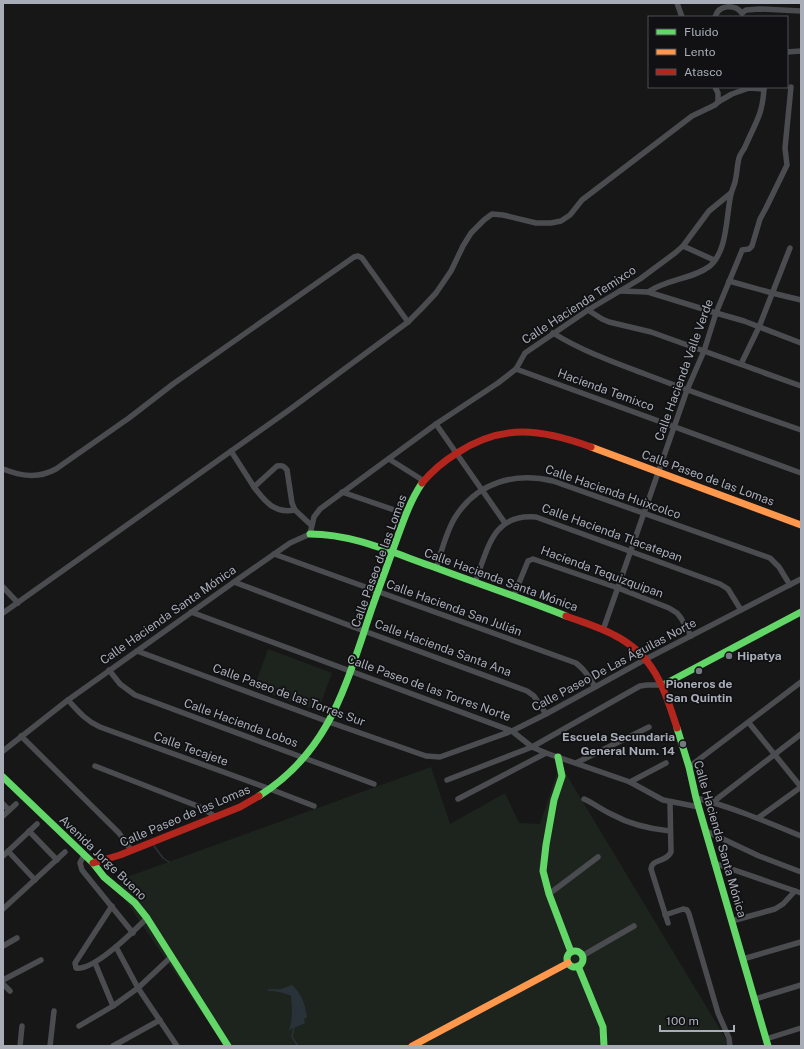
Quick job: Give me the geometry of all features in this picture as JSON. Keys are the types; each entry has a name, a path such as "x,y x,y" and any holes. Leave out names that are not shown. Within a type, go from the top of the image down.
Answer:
{"street":[{"path":"677,3 682,16"},
{"path":"716,16 724,7 736,8 742,15 746,10 760,9 801,11"},
{"path":"788,52 801,51"},
{"name":"Calle Hacienda Valle Verde","path":"603,630 658,471 687,390 704,351 716,313 742,250 749,249 752,246 760,218 787,165 786,148 791,87"},
{"path":"716,88 718,93 718,102"},
{"path":"3,613 289,410 408,322 436,293 451,271 471,233 492,214 503,215 536,223 561,221 570,215 582,200 692,116 715,105 732,94 749,88 764,88 763,104 760,115 744,150 739,156 723,243 720,251 710,265 701,271 662,284 648,292"},
{"name":"Calle Hacienda Temixco","path":"310,534 314,517 320,509 436,424 491,388 516,369 524,353 588,310 640,279 683,246 709,211 731,193"},
{"path":"683,246 714,260"},
{"path":"742,364 759,327 790,248"},
{"path":"3,469 15,473 34,476 56,470 129,418 173,384 354,257 358,256 362,258 408,322"},
{"path":"729,281 772,294 801,300"},
{"path":"618,291 648,292 735,318 801,343"},
{"path":"588,310 609,322 651,332 801,386"},
{"path":"553,333 588,352 687,390 801,430"},
{"name":"Hacienda Temixco","path":"516,369 801,473"},
{"path":"436,424 505,523"},
{"name":"Calle Paseo de las Lomas","path":"93,863 120,855 216,817 254,800 270,789 304,758 323,734 351,671 406,514 415,494 424,481 451,457 475,442 493,434 510,432 532,432 567,438 801,525"},
{"path":"231,451 262,497 276,509 287,512 295,510"},
{"path":"389,459 424,481"},
{"path":"254,487 277,466 281,465 287,470 292,503 295,510 312,525"},
{"name":"Calle Hacienda Huixcolco","path":"436,568 456,516 474,495 498,482 525,477 537,477 553,480 770,558 779,567 790,585"},
{"path":"342,492 406,514"},
{"name":"Calle Hacienda Tlacatepan","path":"475,582 495,533 505,523 516,518 525,516 536,517 720,584 728,589 741,610"},
{"name":"Calle Hacienda Santa Mónica","path":"3,751 68,700 191,612 290,543 310,534 327,534 368,543 392,553 514,595 603,630 626,641 646,659 663,685 689,767 698,807 767,1043"},
{"name":"Calle Hacienda San Julián","path":"274,554 576,663 587,674 595,687"},
{"name":"Hacienda Tequizquipan","path":"514,595 528,561 533,559 618,588 669,608 677,613 691,636"},
{"name":"Calle Paseo De Las Águilas Norte","path":"433,758 440,757 512,731 646,659 801,579"},
{"name":"Calle Hacienda Santa Ana","path":"234,582 528,691 534,696 546,714"},
{"path":"3,587 18,603"},
{"name":"Calle Paseo de las Torres Norte","path":"191,612 512,731 532,747 630,782 670,802 698,807"},
{"path":"447,780 532,747 640,686 663,685 801,612"},
{"name":"Calle Paseo de las Torres Sur","path":"137,651 329,722 433,758"},
{"name":"Calle Hacienda Lobos","path":"109,670 120,684 135,695 374,784"},
{"path":"689,767 749,723 801,682"},
{"name":"Calle Tecajete","path":"68,700 90,723 314,806"},
{"path":"749,723 801,787 758,818"},
{"path":"576,763 649,727"},
{"path":"713,802 801,734"},
{"path":"21,736 119,832 131,850"},
{"path":"458,799 546,753"},
{"path":"558,757 562,776 554,800 543,871 548,894 571,952"},
{"path":"630,782 666,763"},
{"path":"95,766 200,807 216,817"},
{"name":"Avenida Jorge Bueno","path":"3,777 93,863 104,876 135,903 147,918 228,1046"},
{"path":"696,798 713,802 758,818 801,836"},
{"path":"584,799 633,824 657,830 670,831"},
{"path":"668,923 651,865 654,862 666,859 671,852 670,802"},
{"path":"3,804 9,810"},
{"path":"3,816 16,804"},
{"path":"3,856 37,824"},
{"path":"30,831 57,860"},
{"path":"706,831 760,856 801,872"},
{"path":"8,851 35,880"},
{"path":"3,909 65,852"},
{"path":"84,855 80,863 82,870 133,933"},
{"path":"548,894 598,857"},
{"path":"714,863 801,893"},
{"path":"732,921 775,909 783,904 795,891"},
{"path":"112,906 75,966 76,968 95,963 133,933 147,918"},
{"path":"665,915 683,909 687,910 689,914 718,1013 729,1038 730,1046"},
{"path":"582,956 634,926"},
{"path":"3,946 17,938"},
{"path":"743,959 801,942"},
{"path":"116,947 138,988 177,1046"},
{"path":"571,952 578,952 582,956"},
{"path":"568,963 567,958 571,952"},
{"path":"578,966 582,961 582,956"},
{"path":"79,1026 113,1006 138,988 171,957"},
{"path":"3,980 41,960"},
{"path":"95,963 113,1006"},
{"path":"568,963 571,966 578,966"},
{"path":"412,1046 568,963"},
{"path":"578,966 602,1027 604,1046"},
{"path":"3,984 10,991"},
{"path":"755,999 801,985"},
{"path":"50,1046 54,1011"},
{"path":"113,1046 160,1020"},
{"path":"20,1046 22,1026"},
{"path":"767,1043 801,1028"}],"shaded area":[{"path":"268,649 332,673 318,711 254,688"},
{"path":"560,764 730,1046 225,1046 117,888 127,877 431,767 450,824 505,793 519,823 540,824"},
{"path":"292,985 302,1000 307,1017 304,1019 305,1023 289,1030 292,1018 291,996 268,990 279,990"}],"waterway":[{"path":"154,846 163,858 169,862"},
{"path":"268,990 280,990"},
{"path":"294,1027 292,1037 298,1046"}],"traffic: fast":[{"path":"259,796 281,780 300,762 328,723 357,654 405,516 422,483"},
{"path":"310,534 356,540 401,555 566,616"},
{"path":"663,685 801,612"},
{"path":"677,728 768,1046"},
{"path":"558,757 562,776 554,800 543,871 549,894 571,952"},
{"path":"3,777 93,863 104,877 135,903 147,918 228,1046"},
{"path":"575,951 581,953 583,959 581,965 575,967 569,965 567,959 569,953 575,951"},
{"path":"578,966 603,1027 604,1046"}],"traffic: slow":[{"path":"591,447 801,525"},
{"path":"412,1046 568,963"}],"traffic: jam":[{"path":"422,483 438,466 457,453 474,443 507,433 539,433 556,436 591,447"},
{"path":"566,616 608,632 628,643 639,652 656,674 662,686 677,728"},
{"path":"93,863 120,855 240,807 259,796"}],"place":[{"name":"Hipatya","path":"729,656"},
{"name":"Pioneros de San Quintin","path":"699,671"},
{"name":"Escuela Secundaria General Num. 14","path":"683,744"}]}
